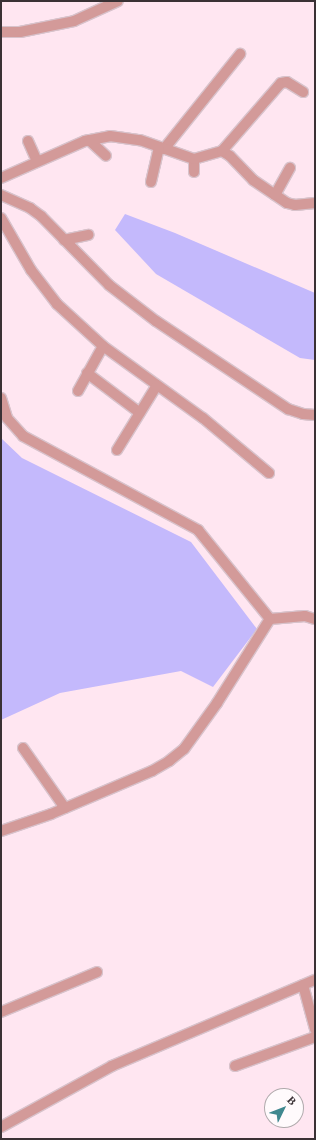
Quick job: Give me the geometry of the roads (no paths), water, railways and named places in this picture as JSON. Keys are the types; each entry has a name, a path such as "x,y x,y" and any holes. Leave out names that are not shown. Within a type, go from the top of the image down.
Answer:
{"street":[{"path":"1,32 20,32 74,21 118,1"},
{"path":"152,182 162,148 240,54"},
{"path":"1,178 37,161 89,140 110,136 140,140 194,159 222,151 274,89 281,83 287,82 303,92"},
{"path":"89,140 106,156"},
{"path":"28,141 37,161"},
{"path":"222,151 230,156 253,180 287,203 295,205 315,203"},
{"path":"194,159 194,172"},
{"path":"275,195 290,168"},
{"path":"1,195 35,212 109,285 156,321 288,409 303,414 315,415"},
{"path":"1,218 31,270 58,304 103,346 203,418 269,473"},
{"path":"64,240 88,235"},
{"path":"78,391 103,346"},
{"path":"87,373 140,413"},
{"path":"117,450 157,384"},
{"path":"1,398 8,418 23,436 198,530 270,619"},
{"path":"270,619 305,616 315,619"},
{"path":"1,831 65,808 152,771 169,761 184,749 217,702 270,619"},
{"path":"23,748 65,808"},
{"path":"1,1012 97,972"},
{"path":"1,1126 112,1066 315,980"},
{"path":"303,985 315,1030"},
{"path":"235,1066 315,1037"}]}
